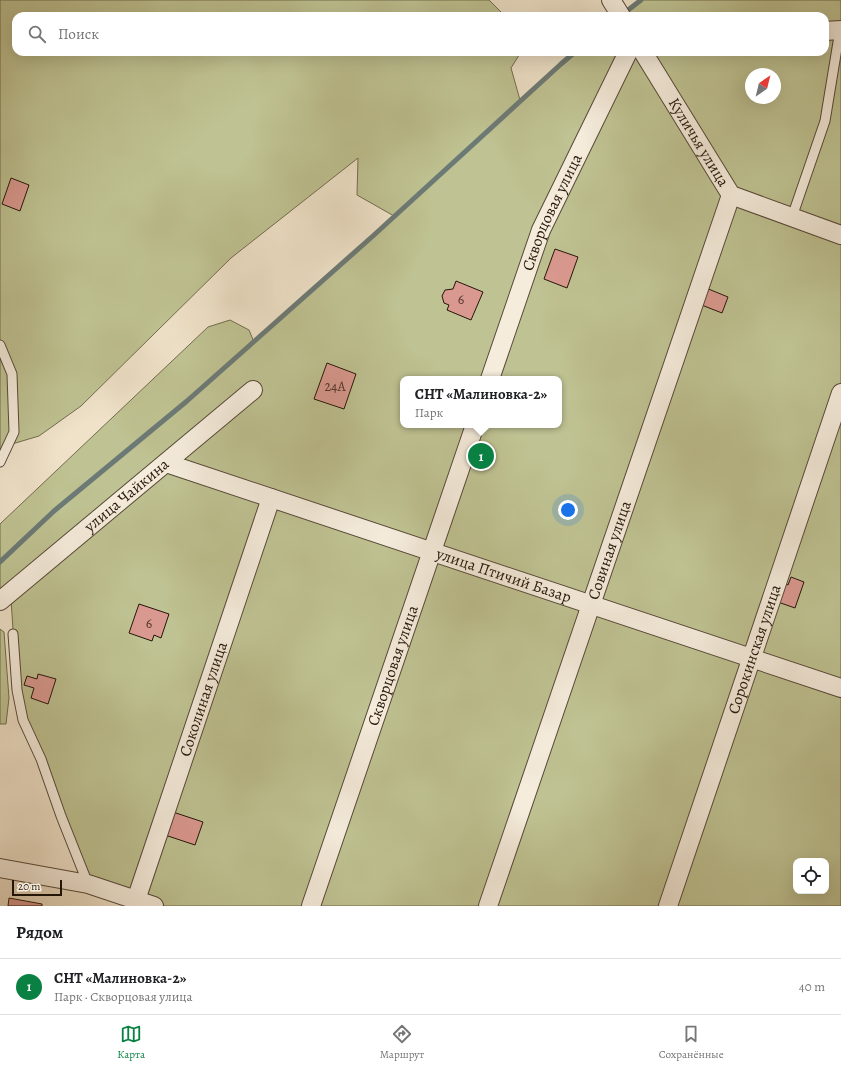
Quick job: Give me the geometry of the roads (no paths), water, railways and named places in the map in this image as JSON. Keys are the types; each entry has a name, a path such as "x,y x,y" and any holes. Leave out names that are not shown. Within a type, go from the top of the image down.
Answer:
{"street":[{"path":"611,0 618,12"},
{"name":"Скворцовая улица","path":"491,376 541,230 626,56"},
{"name":"Куличья улица","path":"645,56 731,195 841,235"},
{"name":"Совиная улица","path":"488,906 731,195"},
{"name":"улица Чайкина","path":"0,601 253,390"},
{"name":"Сорокинская улица","path":"668,906 841,393"},
{"name":"Скворцовая улица","path":"311,906 474,428"},
{"name":"улица Птичий Базар","path":"166,462 841,688"},
{"name":"Соколиная улица","path":"136,900 271,498"},
{"path":"0,868 88,884 154,906"}],"lane":[{"path":"792,217 826,121 835,30"},
{"path":"0,345 12,374 14,432 0,462"},
{"path":"13,634 17,690 23,720 41,759 61,816 88,884"}],"waterway":[{"path":"626,12 641,0"},
{"path":"0,562 54,511 187,401 374,235 570,56"}],"place":[{"name":"СНТ «Малиновка-2»","path":"481,456"}]}
